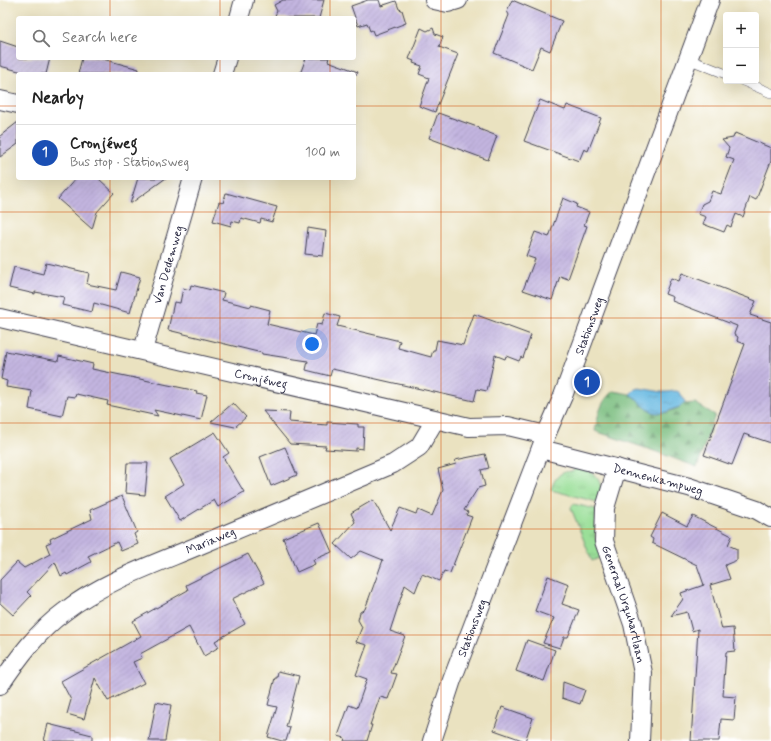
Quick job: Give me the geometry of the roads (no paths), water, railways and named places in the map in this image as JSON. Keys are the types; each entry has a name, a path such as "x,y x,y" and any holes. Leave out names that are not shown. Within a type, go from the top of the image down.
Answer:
{"street":[{"path":"239,16 244,0"},
{"path":"434,0 448,3 458,0"},
{"name":"Stationsweg","path":"432,741 452,680 562,396 710,0"},
{"path":"223,72 226,60"},
{"path":"0,100 16,104"},
{"name":"Van Dedemweg","path":"143,350 192,180"},
{"name":"Cronjéweg","path":"0,318 143,350 435,420 469,427 508,426 544,442"},
{"name":"Mariaweg","path":"0,685 12,667 40,634 64,612 90,595 133,573 393,464 419,447 435,420"},
{"name":"Dennenkampweg","path":"544,442 617,468 689,487 757,510 771,518"},
{"name":"Generaal Urquhartlaan","path":"617,468 605,508 604,541 633,624 643,673 640,741"}],"lane":[{"path":"688,59 723,73"},
{"path":"750,84 771,93"}],"water":[{"path":"639,388 662,392 676,391 680,393 685,402 680,407 664,413 653,412 630,394 635,389"}],"place":[{"name":"Cronjéweg","path":"587,382"}]}
